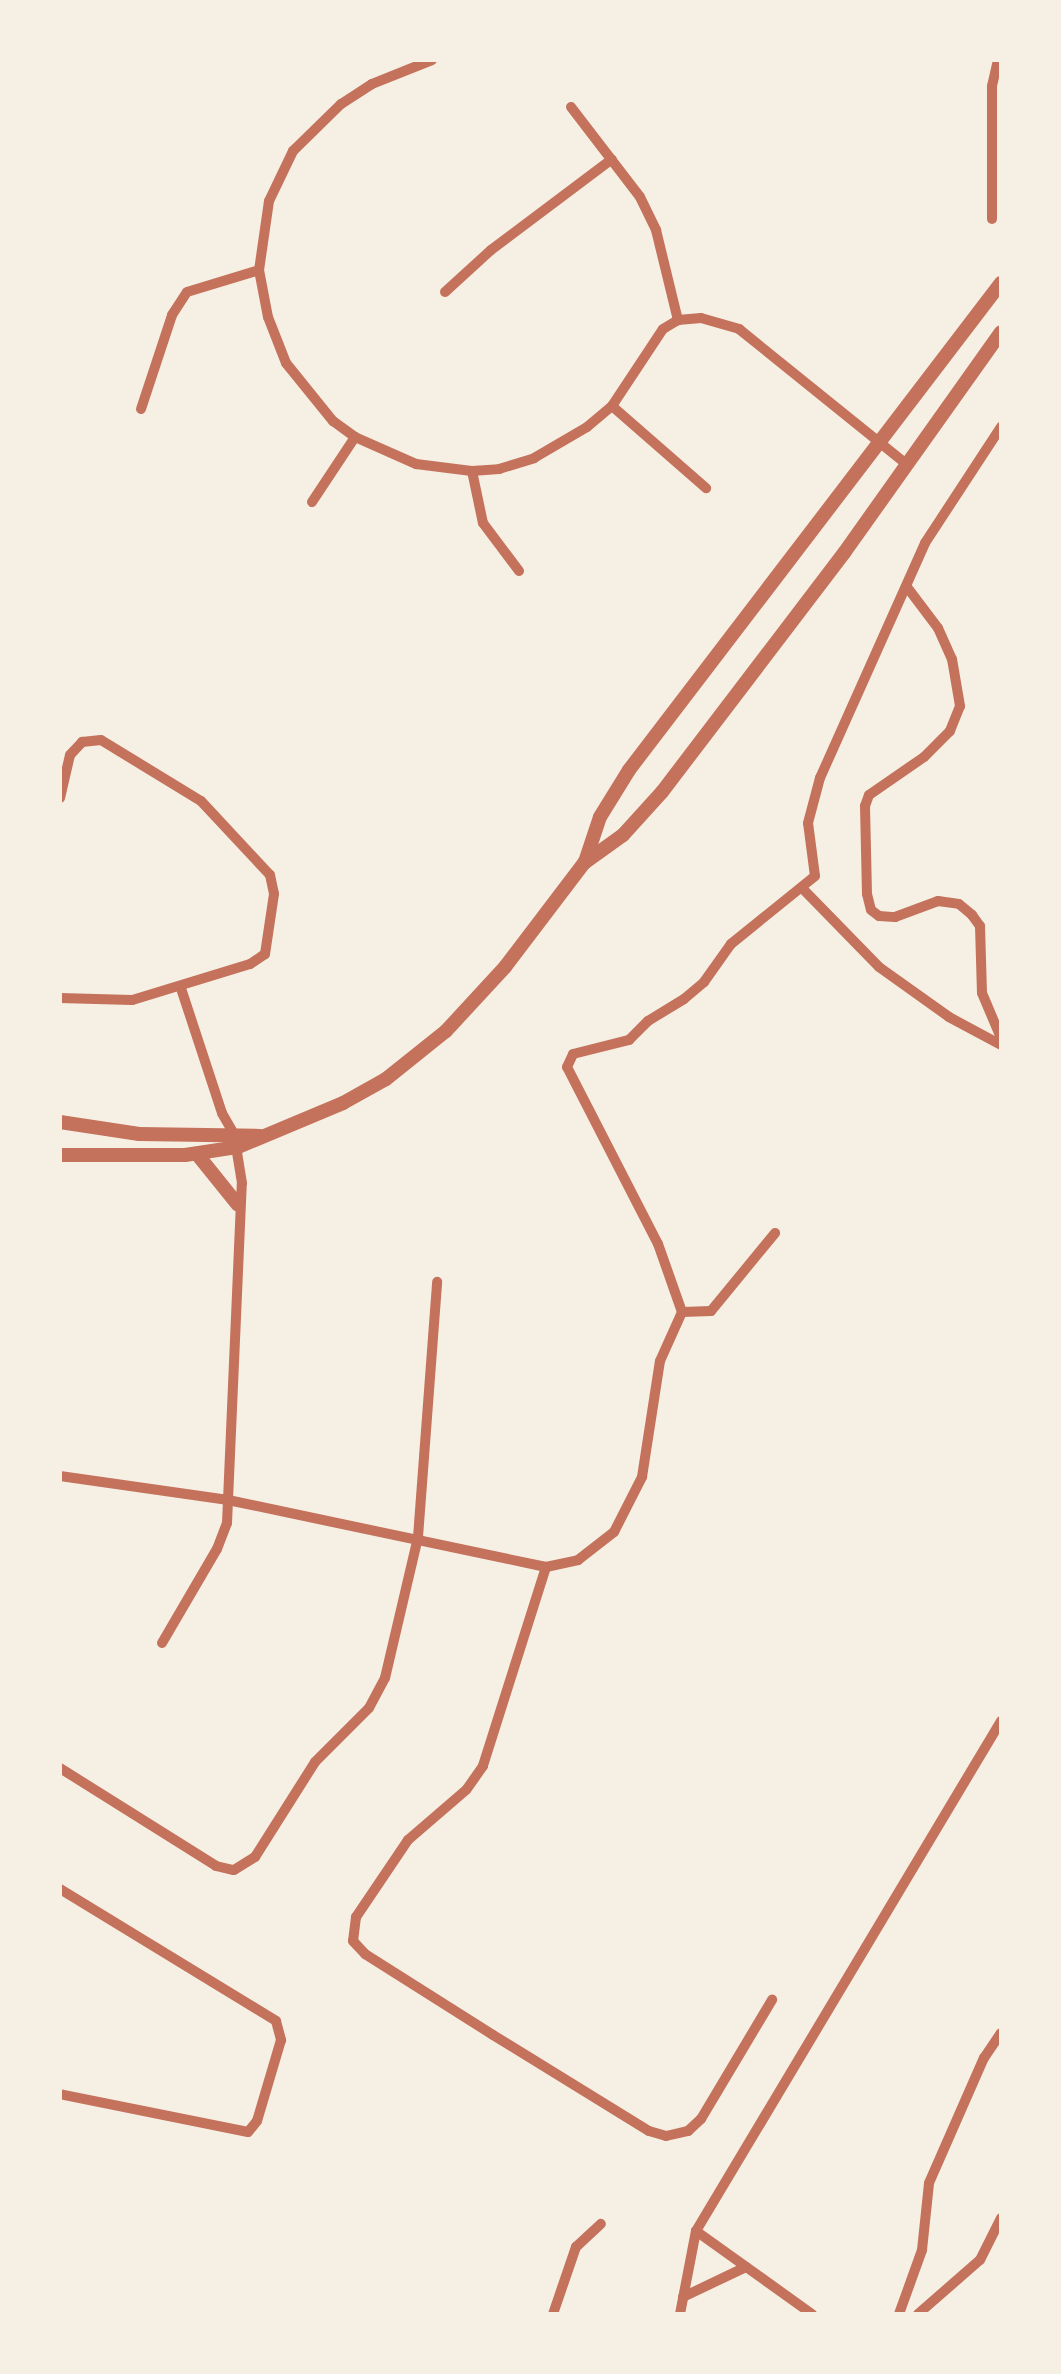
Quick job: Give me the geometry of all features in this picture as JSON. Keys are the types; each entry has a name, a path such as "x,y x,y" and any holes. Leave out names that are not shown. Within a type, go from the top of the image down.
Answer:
{"street":[{"path":"432,60 357,94 293,150 268,201 259,270 268,316 286,363 318,406 355,438 416,464 472,471 499,469 534,458 564,443 612,406 664,330 678,320 701,318 740,329 904,462"},
{"path":"992,219 992,86 998,60"},
{"path":"571,107 612,159 656,230 678,320"},
{"path":"445,292 491,250 612,159"},
{"path":"142,409 172,315 187,292 259,270"},
{"path":"584,863 600,818 629,770 1001,283"},
{"path":"60,1155 198,1154 236,1140 261,1136 343,1103 416,1057 474,1003 584,863 623,834 662,792 844,553 904,462 1001,332"},
{"path":"612,406 706,488"},
{"path":"60,1476 228,1500 546,1567 578,1560 596,1550 614,1532 636,1495 649,1452 660,1361 682,1312 658,1244 567,1067 573,1054 629,1040 648,1021 684,999 704,982 731,944 815,876 810,803 925,542 1001,427"},
{"path":"312,502 355,438"},
{"path":"472,471 483,523 519,570"},
{"path":"907,588 938,628 952,659 960,706 950,732 924,757 869,795 865,806 867,894 871,910 879,916 895,917 938,901 959,904 972,914 980,926 982,993 1001,1041"},
{"path":"60,798 70,755 82,742 101,740 201,800 270,875 274,894 265,954 250,964 132,1000 60,998"},
{"path":"802,888 878,967 949,1017 1001,1041"},
{"path":"162,1643 224,1533 242,1183 236,1140 222,1113 181,988"},
{"path":"60,1122 139,1134 236,1140"},
{"path":"198,1154 238,1205"},
{"path":"682,1312 711,1311 723,1301 775,1234"},
{"path":"60,1768 216,1866 234,1870 248,1864 315,1762 378,1694 418,1537 437,1282"},
{"path":"546,1567 483,1766 466,1790 408,1840 356,1917 352,1940 409,1982 637,2124 666,2136 688,2132 701,2118 772,2000"},
{"path":"680,2314 696,2231 1001,1721"},
{"path":"60,1889 276,2021 280,2040 258,2121 248,2132 60,2094"},
{"path":"899,2314 924,2244 929,2183 984,2058 1001,2033"},
{"path":"918,2314 980,2260 1001,2218"},
{"path":"552,2314 576,2247 601,2224"},
{"path":"696,2231 812,2314"},
{"path":"683,2297 746,2267"}]}
